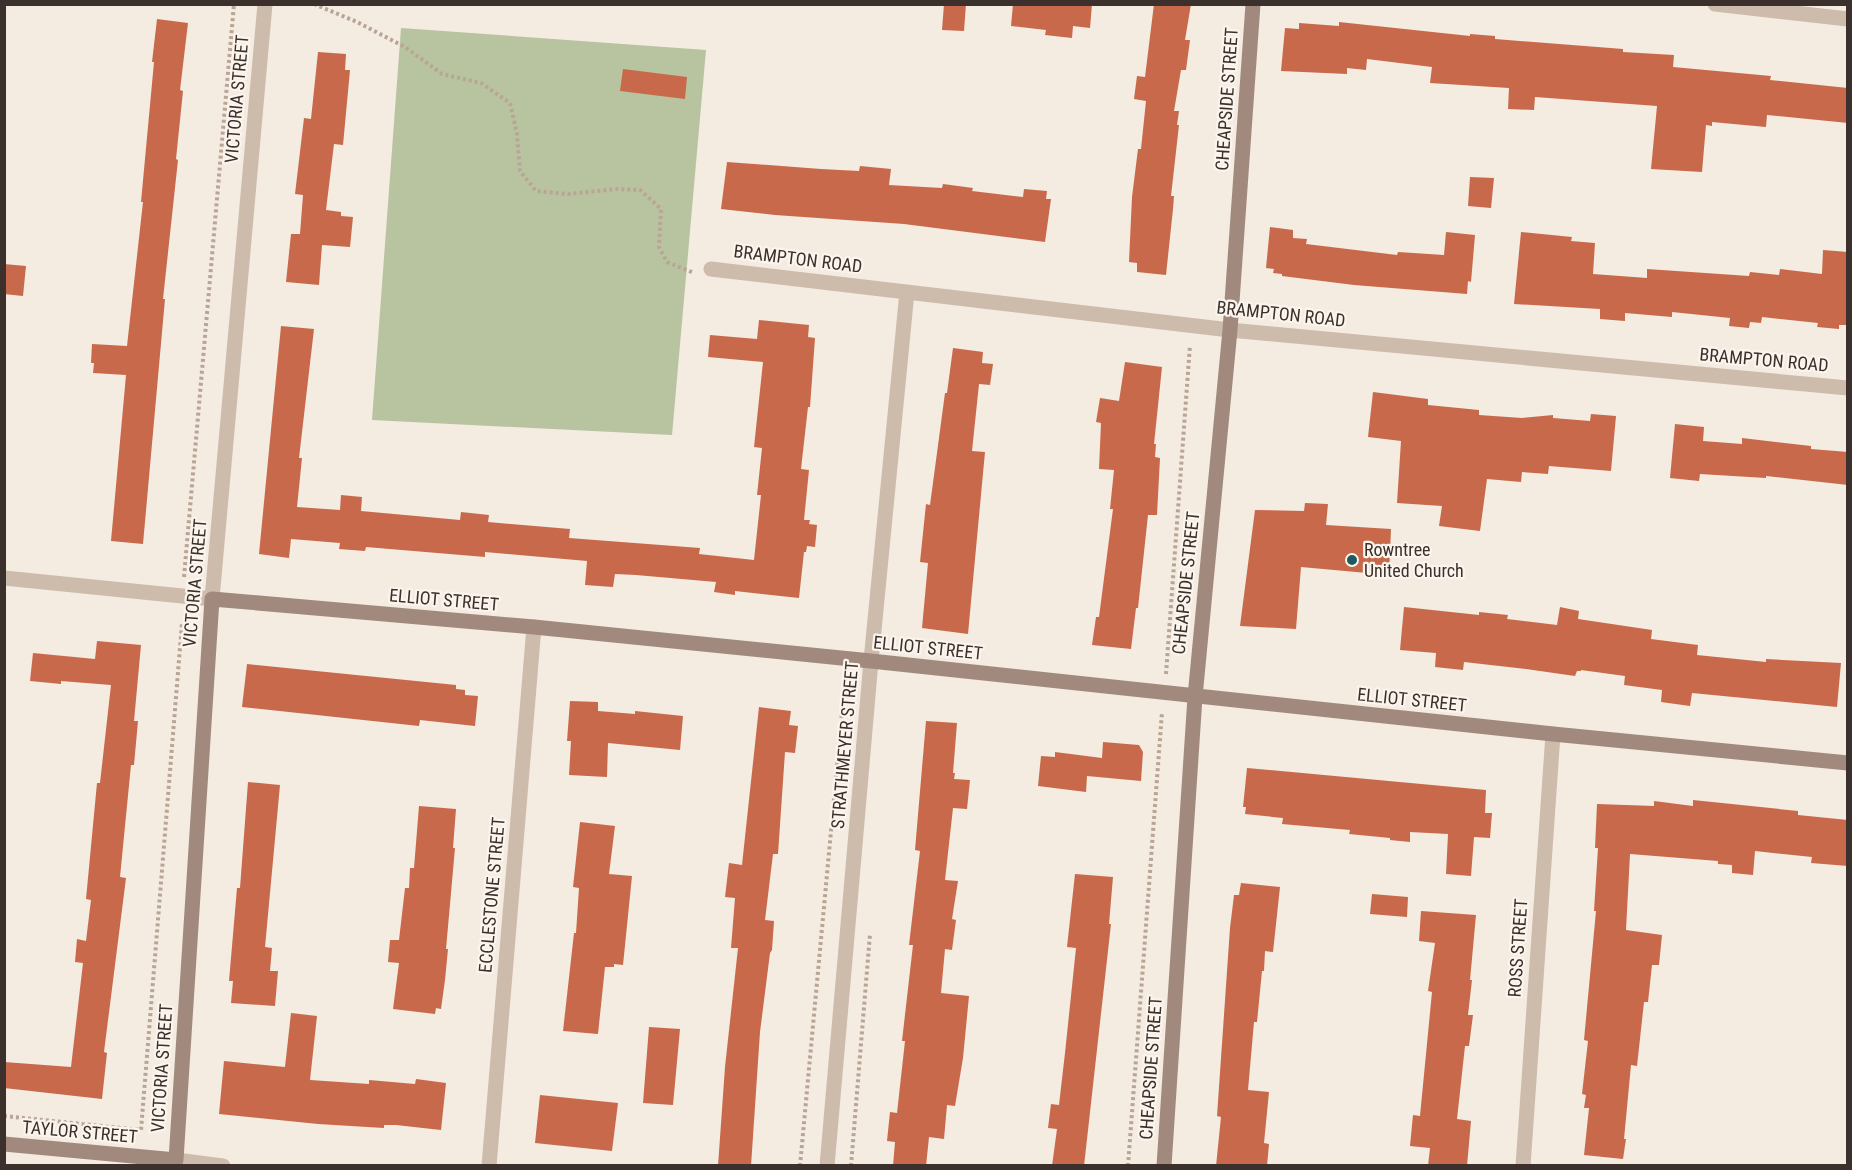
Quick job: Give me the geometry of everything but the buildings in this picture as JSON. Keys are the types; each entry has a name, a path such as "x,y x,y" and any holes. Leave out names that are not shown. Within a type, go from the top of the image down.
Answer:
{"street":[{"name":"VICTORIA STREET","path":"176,1163 212,599 265,4"},
{"name":"CHEAPSIDE STREET","path":"1164,1166 1195,697 1230,330 1253,4"},
{"path":"1715,4 1848,19"},
{"name":"BRAMPTON ROAD","path":"711,269 1230,330 1848,388"},
{"name":"STRATHMEYER STREET","path":"827,1166 871,661 907,292"},
{"name":"ELLIOT STREET","path":"4,578 534,627 1848,763"},
{"name":"ECCLESTONE STREET","path":"489,1166 534,627"},
{"name":"ROSS STREET","path":"1523,1166 1553,734"},
{"name":"TAYLOR STREET","path":"4,1144 223,1166"}],"path":[{"path":"184,578 234,4"},
{"path":"314,4 357,22 405,47 442,74 481,83 510,103 517,134 520,171 536,191 568,194 617,189 640,190 660,209 659,247 667,262 693,273 711,269"},
{"path":"1128,1166 1190,345"},
{"path":"4,1116 141,1130 182,623"},
{"path":"800,1166 845,680"}],"green space":[{"path":"401,28 706,50 672,435 372,420"}],"place":[{"name":"Rowntree United Church","path":"1352,560"}]}
